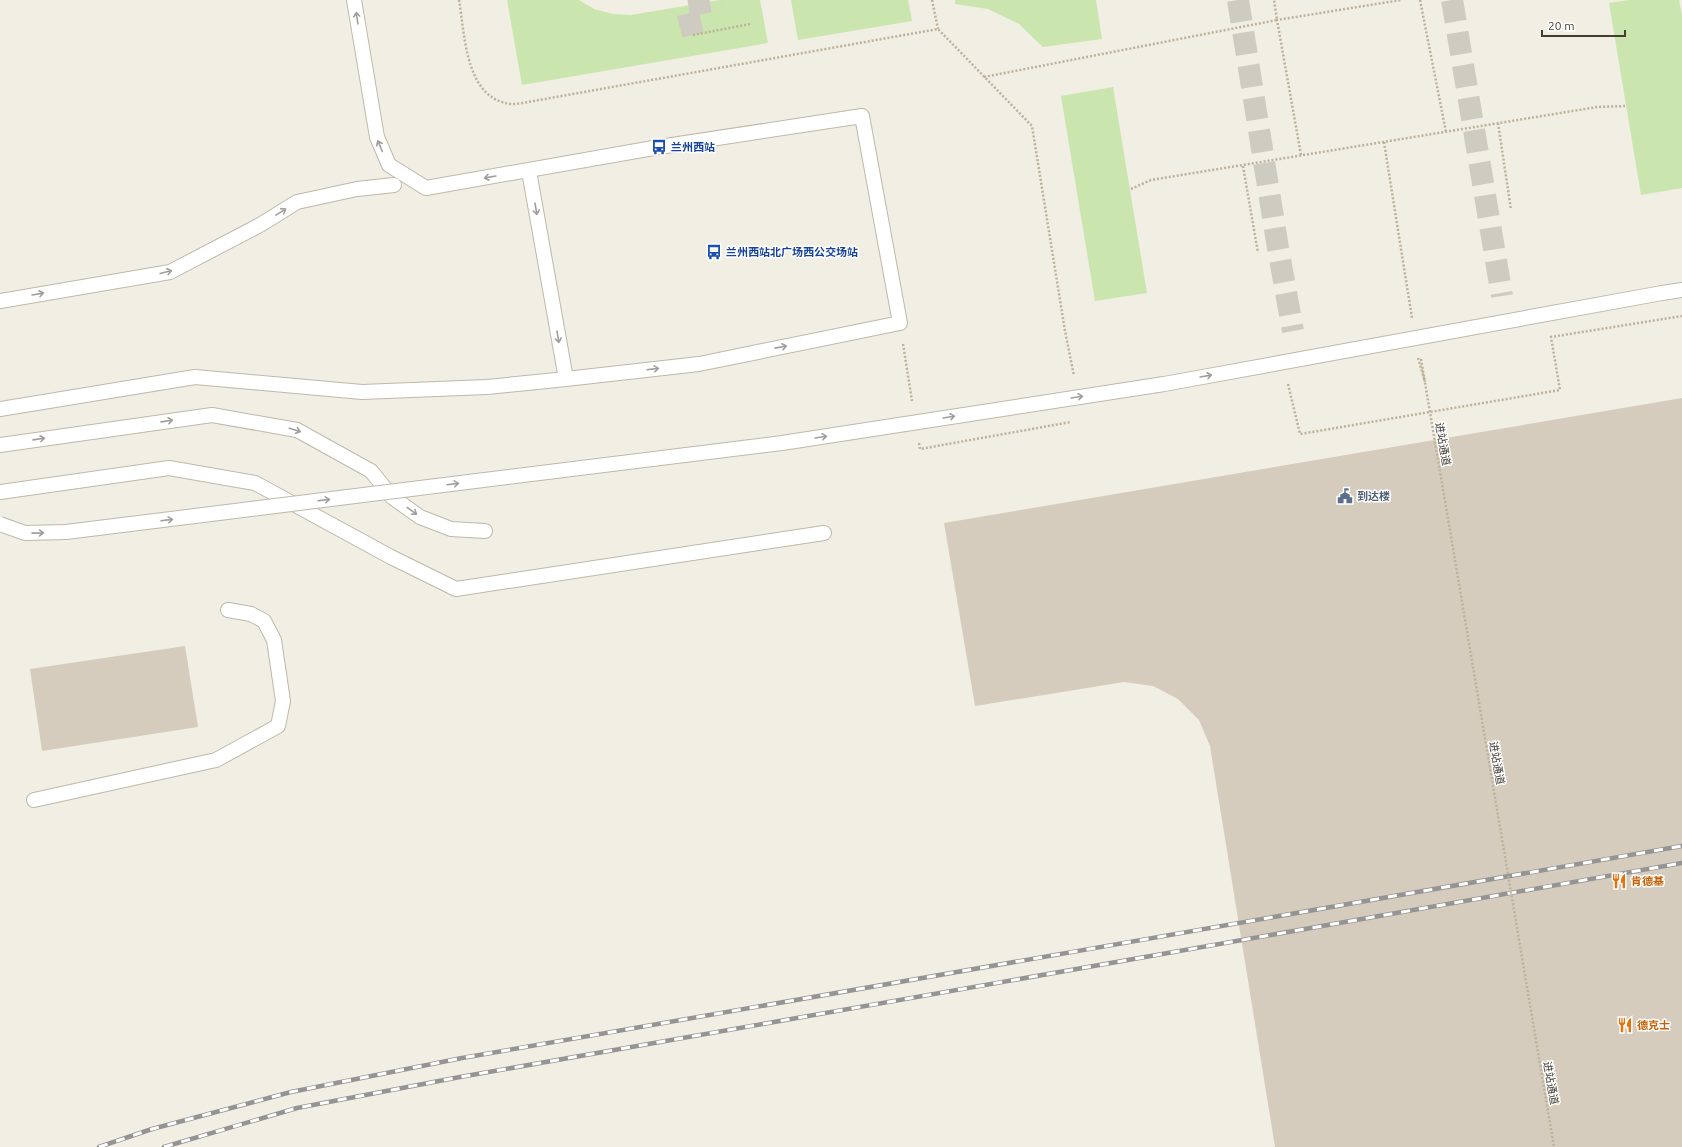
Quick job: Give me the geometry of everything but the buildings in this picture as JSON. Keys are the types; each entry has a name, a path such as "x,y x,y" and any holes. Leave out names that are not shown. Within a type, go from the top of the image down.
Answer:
{"lane":[{"path":"0,409 195,377 362,392 487,387 699,364 900,323 862,116 659,147 426,188 389,165 377,137 354,0"},
{"path":"529,171 566,379"},
{"path":"0,301 170,272 260,225 298,202 357,189 394,185"},
{"path":"0,524 25,533 66,532 782,443 1164,384 1682,290"},
{"path":"0,445 212,415 228,417 297,430 371,471 392,497 420,517 451,529 485,531"},
{"path":"0,492 169,468 255,483 384,553 456,589 824,533"},
{"path":"34,800 216,760 278,726 283,701 274,640 264,621 251,614 228,610"}],"path":[{"path":"932,0 938,30"},
{"path":"1274,0 1301,155"},
{"path":"983,77 1277,20 1401,0"},
{"path":"1420,0 1446,132"},
{"path":"694,35 750,24"},
{"path":"1130,190 1151,180 1597,107 1626,106"},
{"path":"1498,124 1511,210"},
{"path":"1384,142 1413,324"},
{"path":"1243,166 1258,253"},
{"path":"1300,434 1560,390 1551,337 1682,316"},
{"name":"进站通道","path":"1418,354 1425,382 1554,1147"}],"green space":[{"path":"507,0 579,0 594,9 613,14 631,15 720,0 760,0 768,43 522,85"},
{"path":"791,0 908,0 912,21 798,40"},
{"path":"955,0 1096,0 1102,39 1043,47 1019,24 988,9 955,4"},
{"path":"1629,0 1679,0 1682,16 1682,188 1641,195 1609,3"},
{"path":"1113,87 1147,293 1095,301 1061,96"}],"tunnel":[{"path":"693,35 686,5 721,0"},
{"path":"1238,0 1293,331"},
{"path":"1452,0 1502,296"}],"railway":[{"path":"99,1147 152,1129 291,1092 462,1058 1682,846"},
{"path":"164,1147 297,1108 460,1077 1682,863"}],"place":[{"name":"兰州西站","path":"659,147"},
{"name":"兰州西站北广场西公交场站","path":"714,252"},
{"name":"到达楼","path":"1345,496"},
{"name":"肯德基","path":"1619,881"},
{"name":"德克士","path":"1625,1025"}]}
